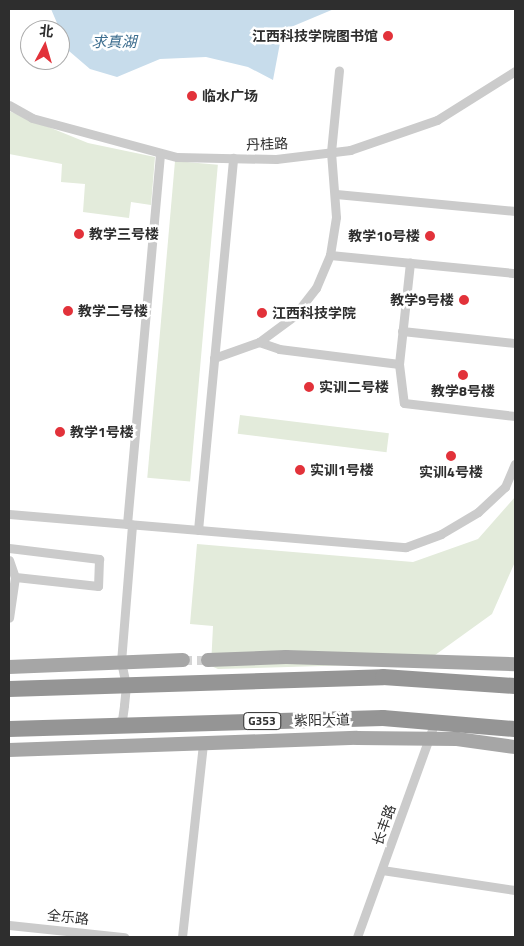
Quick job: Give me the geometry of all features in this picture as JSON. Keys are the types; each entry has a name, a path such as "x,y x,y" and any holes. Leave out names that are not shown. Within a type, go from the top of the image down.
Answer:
{"highway":[{"path":"9,689 383,676 515,686"},
{"name":"紫阳大道","path":"9,729 383,718 515,728"}],"main road":[{"path":"208,660 286,657 515,664"},
{"path":"9,667 183,660"},
{"path":"9,750 430,738 515,747"}],"street":[{"path":"214,358 259,342 294,316 316,288 330,256 336,194 331,152 339,70"},
{"name":"丹桂路","path":"9,105 32,118 160,154 177,157 276,159 350,150 437,120 515,72"},
{"path":"109,726 122,720 126,685 121,662 130,524 160,154"},
{"path":"198,530 233,158"},
{"path":"336,194 515,211"},
{"path":"330,256 515,273"},
{"path":"410,263 399,364 404,403 515,416"},
{"path":"402,330 515,344"},
{"path":"259,342 279,349 399,364"},
{"path":"9,514 406,547 441,534 478,512 505,488 515,464"},
{"path":"9,548 99,559 98,586 15,577"},
{"path":"9,560 15,577 9,618"},
{"name":"长丰路","path":"357,937 435,721"},
{"path":"182,937 203,743"},
{"path":"382,870 515,890"},
{"name":"全乐路","path":"9,924 124,937"}],"green space":[{"path":"9,111 88,143 155,157 151,205 131,202 129,218 83,212 85,184 61,182 62,164 9,154"},
{"path":"175,161 218,165 190,482 147,478"},
{"path":"240,415 389,433 387,452 238,434"},
{"path":"515,497 515,562 492,614 424,663 218,669 211,666 213,626 190,624 197,544 413,562 478,539"}],"water":[{"name":"求真湖","path":"51,9 334,9 291,27 280,43 273,80 248,67 206,57 160,59 117,77 90,69 70,52 70,20 56,20"}],"tunnel":[{"path":"183,660 208,660"}],"place":[{"name":"江西科技学院图书馆","path":"388,36"},
{"name":"临水广场","path":"192,96"},
{"name":"教学三号楼","path":"79,234"},
{"name":"教学10号楼","path":"430,236"},
{"name":"教学9号楼","path":"464,300"},
{"name":"教学二号楼","path":"68,311"},
{"name":"江西科技学院","path":"262,313"},
{"name":"教学8号楼","path":"463,375"},
{"name":"实训二号楼","path":"309,387"},
{"name":"教学1号楼","path":"60,432"},
{"name":"实训4号楼","path":"451,456"},
{"name":"实训1号楼","path":"300,470"}]}
